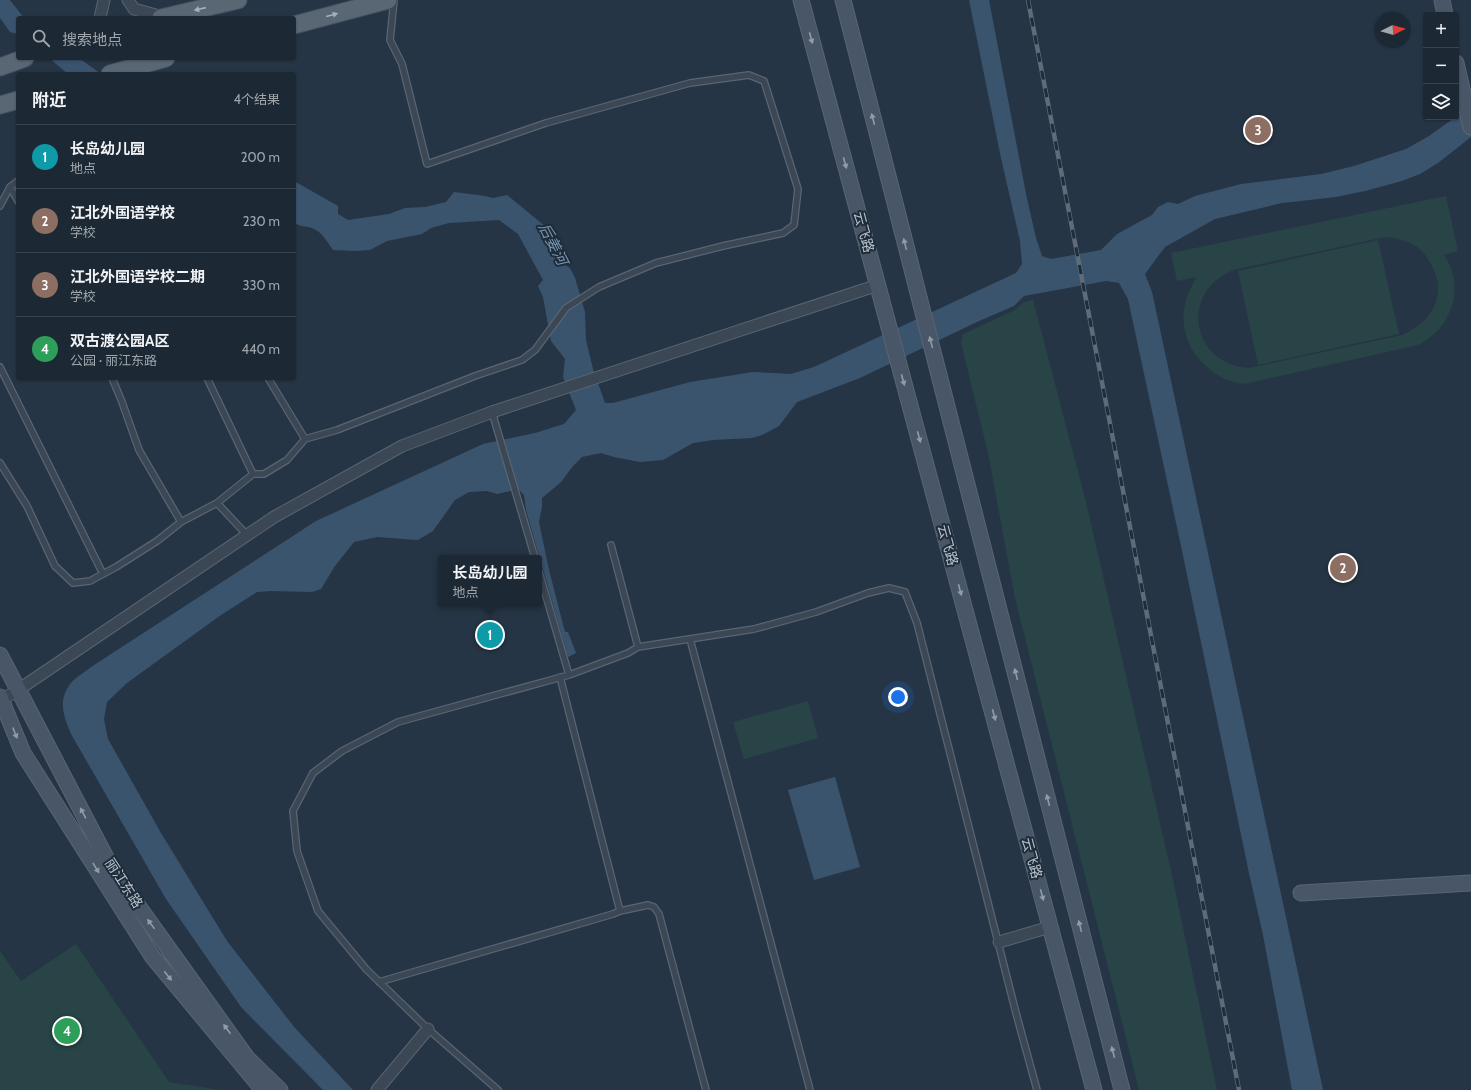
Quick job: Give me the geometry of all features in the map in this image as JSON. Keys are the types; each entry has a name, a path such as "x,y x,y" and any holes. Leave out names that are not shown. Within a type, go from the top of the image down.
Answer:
{"main road":[{"path":"170,16 238,0"},
{"path":"296,24 388,0"},
{"name":"云飞路","path":"801,0 1094,1090"},
{"path":"843,0 1122,1090"},
{"path":"1442,0 1444,12"},
{"path":"2,66 19,60"},
{"path":"117,72 159,60"},
{"path":"1459,76 1471,127"},
{"path":"0,105 16,101"},
{"name":"丽江东路","path":"0,655 113,871 247,1058 280,1090"},
{"name":"丽江东路","path":"1,699 23,752 152,956 263,1090"},
{"path":"1301,893 1471,883"}],"street":[{"path":"100,16 104,0"},
{"path":"128,0 134,9 156,16"},
{"path":"1,699 18,690 274,518 402,446 533,398 878,285"},
{"path":"999,942 1050,927"},
{"path":"377,1090 428,1029"}],"lane":[{"path":"0,463 27,506 56,566 73,583 90,582 156,541 181,522 217,503 253,474 264,474 287,460 305,439 337,430 475,376 522,360 536,350 566,308 599,287 656,262 783,233 794,225 798,189 764,81 749,75 690,83 546,123 427,164 402,64 390,40 394,0"},
{"path":"0,206 10,187 16,182"},
{"path":"10,187 16,198"},
{"path":"0,367 103,574"},
{"path":"113,380 139,450 181,522"},
{"path":"208,380 253,474"},
{"path":"269,380 305,439"},
{"path":"492,412 534,555"},
{"path":"217,503 247,536"},
{"path":"611,545 638,647"},
{"path":"542,582 569,675"},
{"path":"498,1090 428,1029 379,982 366,969 318,911 297,851 293,811 313,773 342,751 398,722 569,675 628,653 638,647 754,629 816,612 868,593 889,588 905,592 917,623 1037,1090"},
{"path":"690,639 810,1090"},
{"path":"560,677 620,911"},
{"path":"379,982 620,911 648,905 654,907 659,914 706,1090"}],"green space":[{"path":"1446,196 1458,251 1444,255 1451,267 1454,280 1452,306 1440,329 1430,338 1418,345 1244,384 1231,381 1209,369 1199,360 1192,349 1186,337 1184,311 1187,297 1197,277 1177,281 1171,253","holes":["1385,237 1400,239 1418,248 1432,266 1436,277 1438,287 1434,307 1428,316 1412,330 1402,335 1249,368 1229,364 1214,354 1204,341 1199,326 1199,310 1205,294 1216,281 1233,270"]},
{"path":"1378,240 1399,334 1258,365 1238,271"},
{"path":"1033,300 1086,502 1172,875 1217,1090 1139,1090 1015,598 988,453 961,343 963,334 1015,310 1024,302"},
{"path":"808,701 818,738 744,759 733,722"},
{"path":"76,944 169,1082 221,1090 0,1090 0,951 21,981"}],"water":[{"path":"0,0 10,0 22,16 16,16 16,34 10,32 0,18"},
{"path":"969,0 989,0 1026,194 1036,238 1042,256 1051,259 1101,250 1117,234 1152,215 1158,207 1168,202 1178,204 1195,196 1241,184 1321,174 1354,166 1406,149 1429,136 1451,120 1459,120 1459,115 1471,106 1471,137 1438,163 1420,174 1402,181 1365,191 1336,197 1282,203 1215,219 1165,247 1145,274 1152,292 1323,1090 1292,1090 1263,935 1128,299 1119,283 1106,281 1024,296 1014,306 979,321 860,378 797,402 779,426 762,435 752,438 713,440 693,443 663,460 640,462 601,453 582,457 561,482 542,498 539,522 549,570 565,632 568,632 576,653 568,657 542,566 542,555 539,555 526,510 524,495 518,489 497,494 487,491 469,492 455,500 433,531 418,540 377,537 354,542 335,566 321,589 312,592 257,592 221,615 127,683 107,702 104,719 108,739 161,833 227,941 295,1028 353,1090 323,1090 241,1007 166,899 71,734 64,715 64,696 71,683 91,667 316,521 483,444 535,433 564,424 576,410 563,377 565,359 551,341 543,297 538,286 543,280 518,234 499,220 449,223 431,228 422,234 387,241 370,250 333,250 319,232 296,224 296,182 338,206 338,214 348,220 389,214 405,208 425,207 446,202 454,192 493,198 507,195 546,227 549,241 559,251 560,262 570,268 575,278 585,312 586,340 593,369 605,403 613,403 690,382 753,372 791,374 814,367 1016,273 1022,264 1020,241 1001,158"},
{"path":"51,60 82,60 98,72 66,72"},
{"path":"835,777 860,867 814,880 788,790"}],"railway":[{"path":"1028,0 1239,1090"}],"place":[{"name":"江北外国语学校二期","path":"1258,130"},
{"name":"江北外国语学校","path":"1343,568"},
{"name":"长岛幼儿园","path":"490,635"},
{"name":"双古渡公园A区","path":"67,1031"}],"water label":[{"name":"后姜河","path":"553,244"}]}
